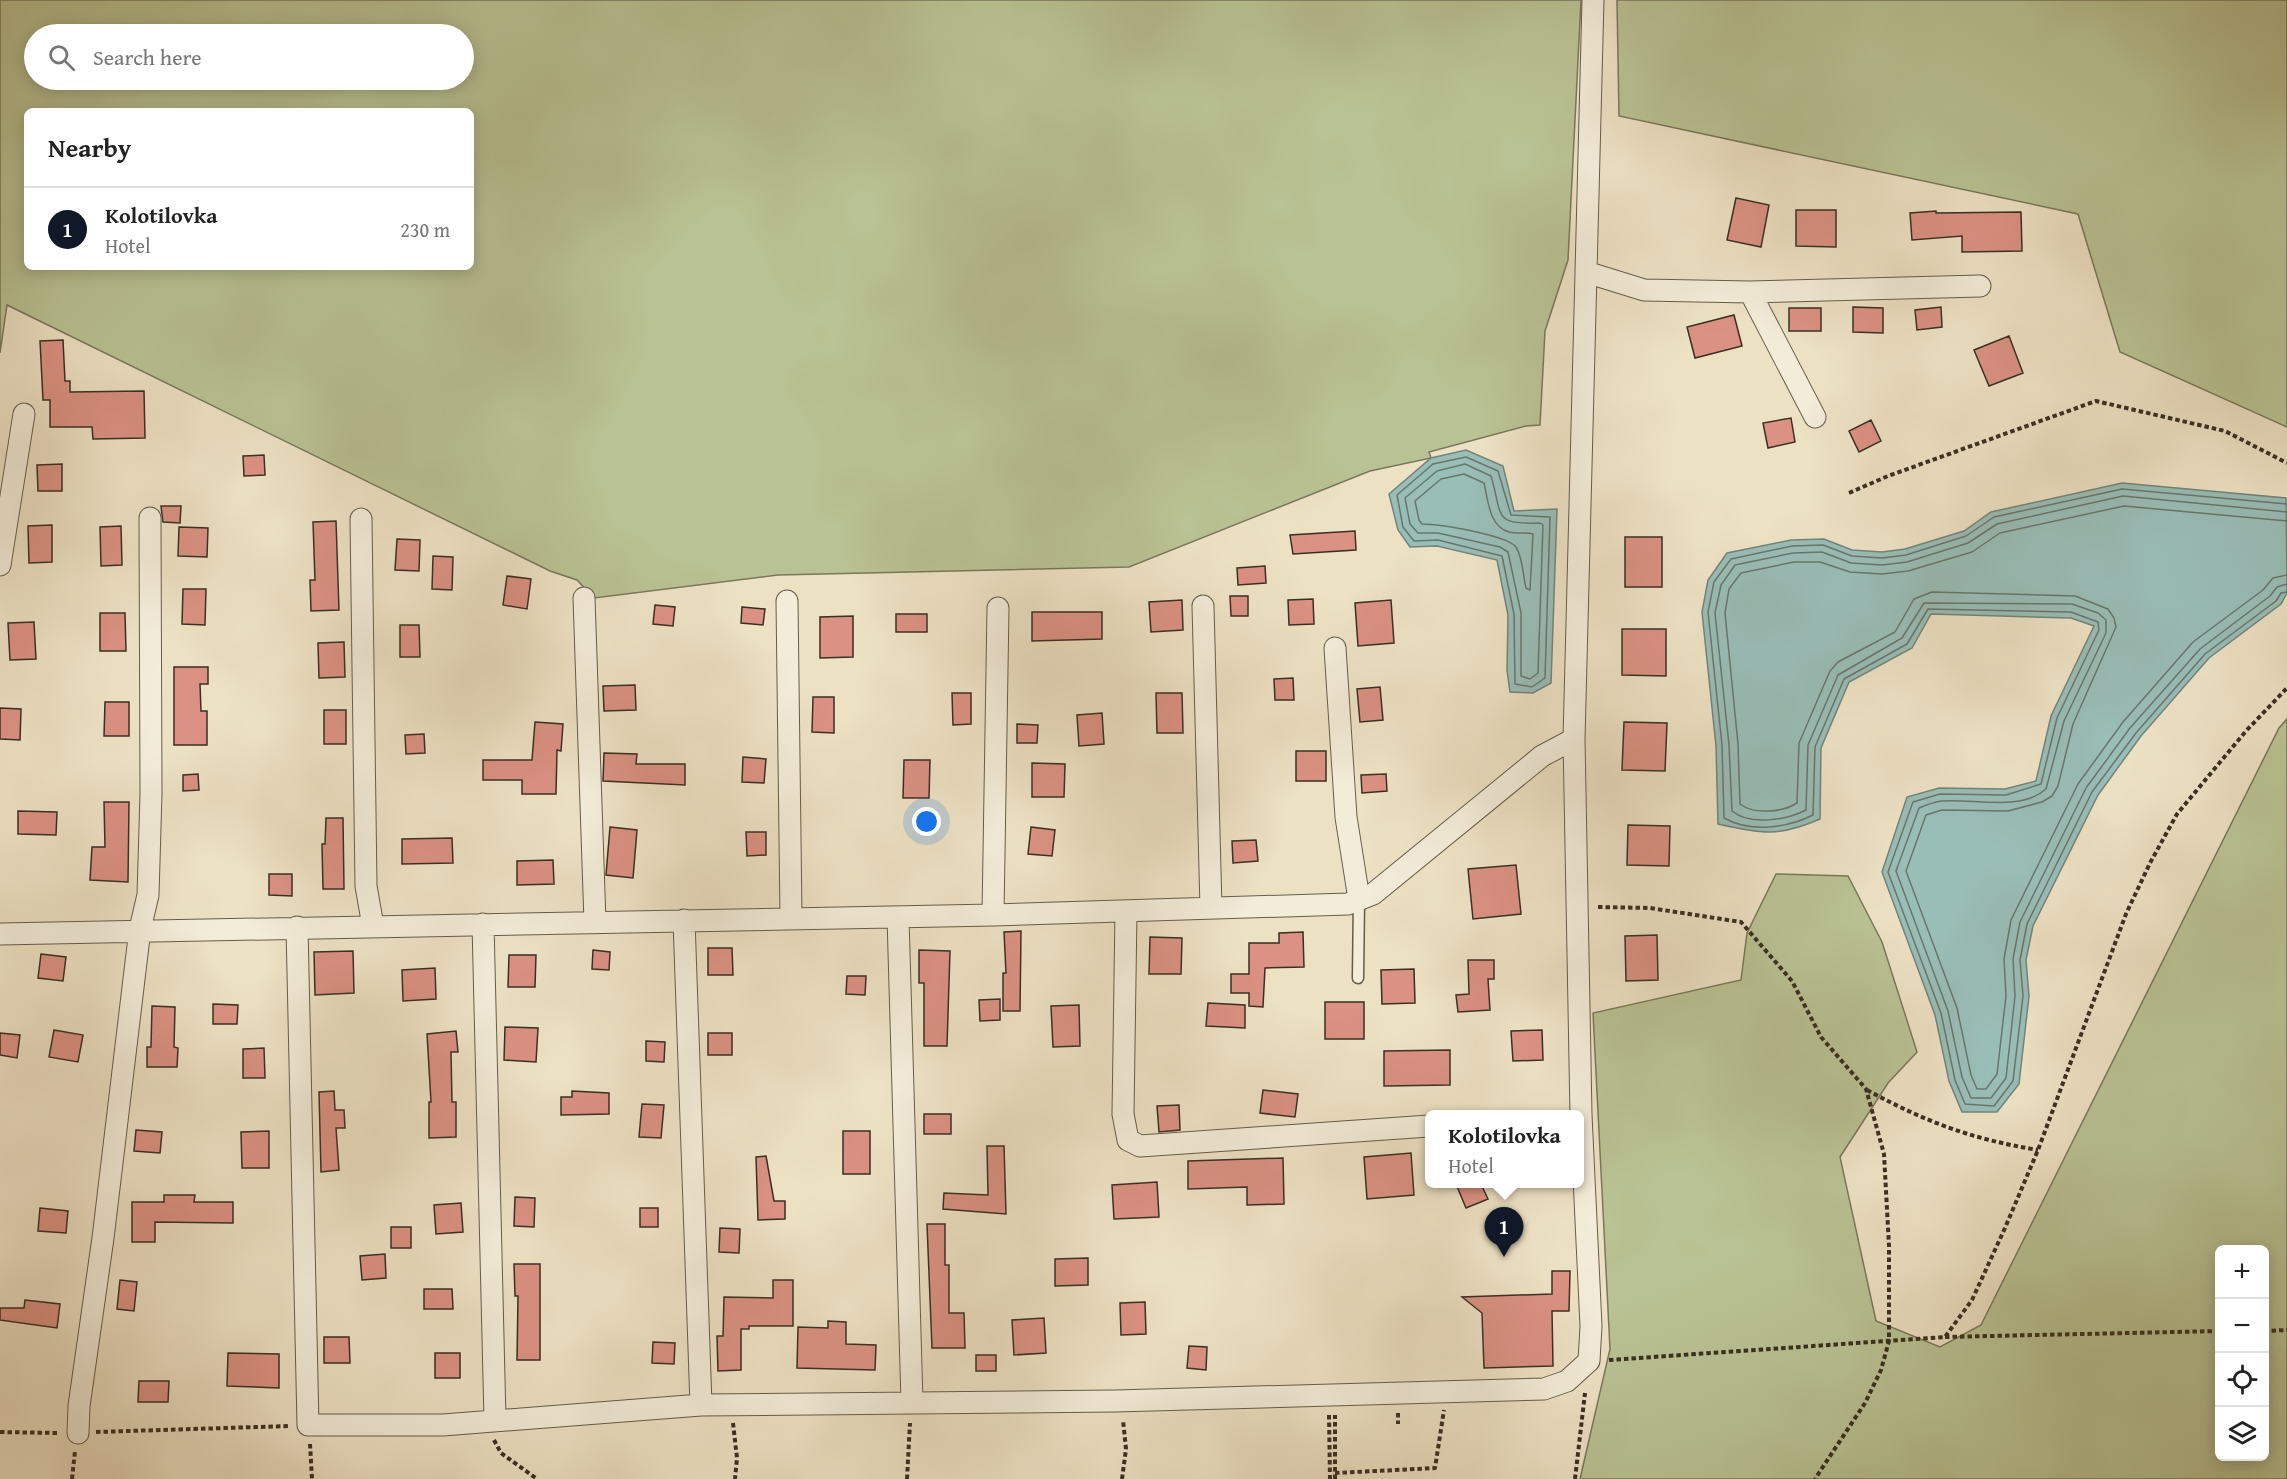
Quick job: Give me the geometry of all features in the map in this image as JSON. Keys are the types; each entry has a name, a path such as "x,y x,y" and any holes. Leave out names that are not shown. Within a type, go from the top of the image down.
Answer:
{"street":[{"path":"1580,1110 1575,739 1593,0"},
{"path":"1586,272 1644,290 1750,292 1980,286"},
{"path":"1750,292 1815,417"},
{"path":"0,565 24,414"},
{"path":"78,1432 79,1406 103,1238 140,929 148,895 151,794 150,518"},
{"path":"361,519 366,875 372,926"},
{"path":"585,598 595,922"},
{"path":"787,601 791,917"},
{"path":"1203,606 1211,908"},
{"path":"993,915 998,608"},
{"path":"1335,648 1346,817 1359,899"},
{"path":"0,934 140,929 993,915 1348,904 1373,894 1542,756 1575,739"},
{"path":"1126,911 1123,1114 1128,1140 1140,1146 1425,1126"},
{"path":"898,917 912,1402"},
{"path":"684,920 701,1405"},
{"path":"483,924 495,1420"},
{"path":"297,927 308,1425 443,1425 701,1405 1116,1401 1334,1404 1544,1389 1567,1381 1589,1361 1591,1326 1584,1188"}],"lane":[{"path":"1358,978 1359,899"}],"path":[{"path":"1849,493 1888,476 2096,401 2225,431 2287,463"},
{"path":"1946,1337 1972,1300 2038,1150 2126,914 2150,863 2178,814 2246,731 2287,688"},
{"path":"1577,907 1650,908 1741,921 1792,981 1821,1037 1866,1089 1917,1117 1966,1135 2038,1150"},
{"path":"1815,1479 1865,1402 1881,1370 1889,1341 1889,1246 1884,1154 1866,1089"},
{"path":"2269,1331 2287,1330"},
{"path":"1575,1479 1589,1361 1946,1337 2215,1332"},
{"path":"1116,1401 1122,1413 1126,1449 1122,1479"},
{"path":"907,1479 912,1402"},
{"path":"1334,1404 1335,1479"},
{"path":"1330,1479 1334,1404"},
{"path":"731,1405 737,1458 735,1479"},
{"path":"1398,1424 1398,1409 1408,1408"},
{"path":"1335,1473 1434,1468 1444,1408 1437,1408"},
{"path":"495,1420 490,1433 501,1453 537,1479"},
{"path":"0,1432 308,1425 312,1479"},
{"path":"72,1479 78,1432"}],"green space":[{"path":"0,0 1581,0 1568,260 1545,331 1540,425 1526,426 1429,452 1431,458 1370,471 1129,567 778,575 594,598 577,580 550,571 7,305 0,353"},
{"path":"1617,0 2287,0 2287,427 2120,352 2078,214 1619,116"},
{"path":"2287,719 2287,1479 1580,1479 1610,1349 1593,1013 1741,980 1747,933 1776,874 1848,876 1882,942 1917,1052 1888,1083 1840,1157 1876,1321 1940,1347 1981,1325 2279,728"}],"water":[{"path":"1466,450 1503,466 1514,511 1557,509 1551,683 1533,693 1510,692 1507,670 1508,615 1497,560 1437,546 1410,547 1398,530 1389,494 1431,458"},
{"path":"2122,483 2286,498 2287,593 2281,604 2209,658 2141,736 2098,795 2033,926 2026,960 2029,996 2019,1084 1997,1112 1962,1112 1949,1081 1935,1015 1882,872 1907,797 1939,788 2005,789 2036,781 2051,716 2094,626 2071,618 1931,614 1912,648 1849,682 1821,748 1820,819 1793,829 1759,832 1718,824 1716,746 1702,612 1708,580 1727,553 1791,540 1824,539 1852,550 1882,552 1905,549 1964,531 1991,512"}],"building":[{"path":"1736,198 1769,205 1761,247 1727,240"},
{"path":"1796,210 1836,210 1836,247 1796,246"},
{"path":"1936,211 1936,213 2021,212 2022,251 1962,252 1962,236 1912,240 1910,213"},
{"path":"1853,307 1883,308 1883,333 1853,332"},
{"path":"1941,307 1942,327 1917,330 1915,310"},
{"path":"1789,308 1821,308 1821,331 1789,331"},
{"path":"1734,315 1742,346 1695,358 1687,327"},
{"path":"2009,336 2023,373 1989,386 1974,350"},
{"path":"63,340 65,381 70,381 70,392 144,391 145,438 93,439 92,427 50,427 50,400 43,400 40,341"},
{"path":"1791,418 1795,442 1768,448 1763,423"},
{"path":"1871,420 1881,441 1859,452 1849,431"},
{"path":"264,455 265,475 244,476 243,456"},
{"path":"62,464 62,491 38,491 37,465"},
{"path":"161,506 181,506 180,523 163,522"},
{"path":"336,521 339,610 311,611 310,580 315,580 313,522"},
{"path":"52,525 52,562 29,563 28,526"},
{"path":"121,526 122,565 101,566 100,527"},
{"path":"179,527 208,528 207,557 178,556"},
{"path":"1355,531 1356,550 1293,554 1290,535"},
{"path":"1625,537 1662,537 1662,587 1625,587"},
{"path":"397,539 420,540 419,571 395,570"},
{"path":"433,556 453,557 452,590 432,589"},
{"path":"1265,566 1266,583 1238,585 1237,568"},
{"path":"507,576 531,579 527,609 503,605"},
{"path":"183,589 206,589 205,625 182,624"},
{"path":"1230,596 1248,596 1248,616 1231,616"},
{"path":"1313,599 1314,624 1289,625 1288,600"},
{"path":"1182,600 1183,630 1151,632 1149,602"},
{"path":"1391,600 1394,643 1358,646 1355,603"},
{"path":"655,605 675,607 673,626 653,624"},
{"path":"742,607 765,609 763,625 741,623"},
{"path":"1032,612 1102,612 1102,639 1032,641"},
{"path":"100,613 125,613 126,651 100,651"},
{"path":"896,614 927,614 927,632 896,632"},
{"path":"853,616 853,657 820,658 820,617"},
{"path":"34,622 36,659 10,660 8,623"},
{"path":"400,625 419,625 420,657 400,657"},
{"path":"1622,629 1666,629 1666,676 1622,675"},
{"path":"344,642 345,677 319,678 318,643"},
{"path":"174,667 208,667 208,684 200,684 201,711 207,711 207,745 174,745"},
{"path":"1293,678 1294,700 1275,700 1274,679"},
{"path":"635,685 636,710 604,711 603,686"},
{"path":"1380,687 1383,720 1360,722 1357,689"},
{"path":"952,693 971,693 971,724 953,725"},
{"path":"1156,693 1182,693 1183,733 1157,733"},
{"path":"813,697 834,697 834,733 812,732"},
{"path":"105,702 129,702 129,736 104,736"},
{"path":"0,708 21,709 20,740 0,739"},
{"path":"324,710 346,710 346,744 324,744"},
{"path":"1102,713 1104,744 1079,746 1077,715"},
{"path":"535,722 563,724 561,751 557,750 556,794 522,794 522,780 483,780 483,760 532,760"},
{"path":"1624,722 1667,723 1665,771 1622,770"},
{"path":"1017,724 1038,725 1037,743 1017,743"},
{"path":"424,734 425,753 406,754 405,735"},
{"path":"1296,751 1326,751 1326,781 1296,781"},
{"path":"604,753 637,754 636,764 685,764 685,785 603,781"},
{"path":"743,757 766,759 764,783 742,782"},
{"path":"904,760 930,760 929,798 903,798"},
{"path":"1032,763 1065,764 1064,797 1032,797"},
{"path":"198,774 199,790 183,791 183,775"},
{"path":"1386,774 1387,791 1362,793 1361,775"},
{"path":"104,802 129,802 128,882 90,880 92,847 105,847"},
{"path":"18,811 57,812 56,835 18,834"},
{"path":"326,818 343,818 344,889 323,889 322,844 325,844"},
{"path":"1628,825 1670,826 1669,866 1627,865"},
{"path":"610,827 637,830 633,878 606,875"},
{"path":"1031,827 1055,830 1052,856 1028,854"},
{"path":"746,832 766,832 766,855 747,856"},
{"path":"452,838 453,863 402,864 402,839"},
{"path":"1256,840 1258,861 1233,863 1232,841"},
{"path":"553,860 554,884 517,885 517,861"},
{"path":"1516,865 1521,914 1473,919 1468,869"},
{"path":"269,874 292,874 292,896 269,895"},
{"path":"1021,931 1020,1011 1003,1011 1003,973 1006,973 1004,932"},
{"path":"1303,932 1304,967 1265,968 1263,1007 1249,1006 1249,993 1231,993 1231,974 1249,974 1249,943 1279,943 1279,933"},
{"path":"1657,935 1658,980 1626,981 1625,936"},
{"path":"1150,937 1182,938 1181,974 1149,974"},
{"path":"708,948 732,948 733,975 708,975"},
{"path":"593,950 610,952 609,970 592,969"},
{"path":"919,950 950,951 947,1046 924,1046 924,983 919,983"},
{"path":"353,951 354,993 315,995 314,952"},
{"path":"41,954 66,957 63,981 38,978"},
{"path":"509,955 536,955 535,987 508,987"},
{"path":"1468,960 1494,960 1494,979 1488,979 1490,1010 1458,1012 1456,995 1469,994"},
{"path":"435,968 436,999 403,1001 402,970"},
{"path":"1414,969 1415,1003 1382,1004 1381,970"},
{"path":"847,976 866,976 865,995 846,994"},
{"path":"1000,999 1000,1020 980,1021 979,1000"},
{"path":"1325,1002 1364,1002 1364,1039 1325,1039"},
{"path":"1208,1003 1245,1005 1245,1028 1206,1026"},
{"path":"213,1004 238,1005 237,1024 213,1024"},
{"path":"1079,1005 1080,1046 1053,1047 1051,1006"},
{"path":"152,1006 175,1007 174,1047 178,1048 177,1067 147,1067 147,1047 151,1047"},
{"path":"505,1027 538,1028 536,1062 504,1060"},
{"path":"54,1030 83,1035 78,1062 49,1057"},
{"path":"1542,1030 1543,1060 1513,1061 1511,1031"},
{"path":"456,1031 458,1052 451,1052 452,1102 456,1102 456,1137 429,1138 429,1102 431,1102 427,1034"},
{"path":"0,1033 20,1035 17,1058 0,1055"},
{"path":"708,1033 732,1033 732,1055 708,1055"},
{"path":"646,1041 665,1042 664,1062 646,1061"},
{"path":"264,1048 265,1078 243,1078 243,1049"},
{"path":"1450,1050 1450,1085 1384,1086 1384,1051"},
{"path":"1263,1090 1298,1094 1295,1117 1260,1113"},
{"path":"334,1091 335,1110 344,1110 345,1128 336,1128 339,1170 321,1172 319,1092"},
{"path":"572,1091 609,1093 609,1114 561,1115 561,1097 572,1097"},
{"path":"642,1104 664,1105 661,1138 639,1137"},
{"path":"1179,1105 1180,1130 1159,1132 1157,1106"},
{"path":"924,1114 951,1114 951,1134 924,1134"},
{"path":"136,1130 162,1132 160,1153 134,1151"},
{"path":"269,1131 269,1168 242,1168 241,1132"},
{"path":"843,1131 870,1131 870,1174 843,1174"},
{"path":"987,1146 1004,1146 1006,1214 943,1209 944,1193 988,1195"},
{"path":"1411,1153 1414,1195 1367,1199 1364,1157"},
{"path":"766,1156 774,1201 785,1201 785,1219 758,1220 756,1157"},
{"path":"1283,1158 1284,1204 1247,1205 1247,1187 1188,1189 1188,1161"},
{"path":"1157,1182 1159,1217 1114,1219 1112,1185"},
{"path":"1458,1188 1483,1188 1488,1199 1466,1208"},
{"path":"164,1195 195,1195 194,1202 233,1202 233,1223 155,1222 155,1242 132,1242 132,1202 164,1202"},
{"path":"515,1197 535,1198 534,1227 514,1226"},
{"path":"461,1203 463,1232 436,1234 434,1205"},
{"path":"40,1208 68,1211 66,1233 38,1231"},
{"path":"640,1208 658,1208 658,1227 640,1227"},
{"path":"927,1224 945,1224 945,1265 949,1265 949,1313 964,1313 965,1348 932,1348"},
{"path":"391,1227 411,1227 411,1248 391,1248"},
{"path":"720,1228 740,1229 739,1253 719,1252"},
{"path":"385,1254 386,1278 362,1280 360,1256"},
{"path":"1088,1258 1088,1285 1055,1286 1055,1259"},
{"path":"514,1264 540,1264 540,1360 517,1360 518,1296 515,1296"},
{"path":"1552,1271 1570,1271 1569,1311 1552,1311 1553,1366 1484,1368 1482,1313 1462,1297 1552,1294"},
{"path":"120,1280 137,1282 134,1311 117,1309"},
{"path":"773,1280 793,1280 793,1326 749,1326 749,1329 741,1329 741,1370 718,1371 717,1336 723,1336 724,1297 773,1298"},
{"path":"424,1289 452,1289 453,1309 424,1309"},
{"path":"25,1300 60,1304 57,1328 0,1320 0,1308 24,1308"},
{"path":"1145,1302 1146,1334 1121,1335 1120,1303"},
{"path":"1044,1318 1046,1353 1014,1355 1012,1320"},
{"path":"828,1321 846,1322 846,1344 876,1345 875,1370 797,1368 798,1327 828,1328"},
{"path":"324,1337 349,1337 350,1363 324,1363"},
{"path":"653,1342 675,1343 674,1364 652,1363"},
{"path":"1189,1346 1207,1347 1206,1370 1187,1368"},
{"path":"228,1353 279,1354 279,1388 227,1386"},
{"path":"435,1353 460,1353 460,1378 435,1378"},
{"path":"976,1355 996,1355 996,1371 976,1371"},
{"path":"139,1381 169,1381 168,1402 138,1402"}],"place":[{"name":"Kolotilovka","path":"1504,1257"}]}
